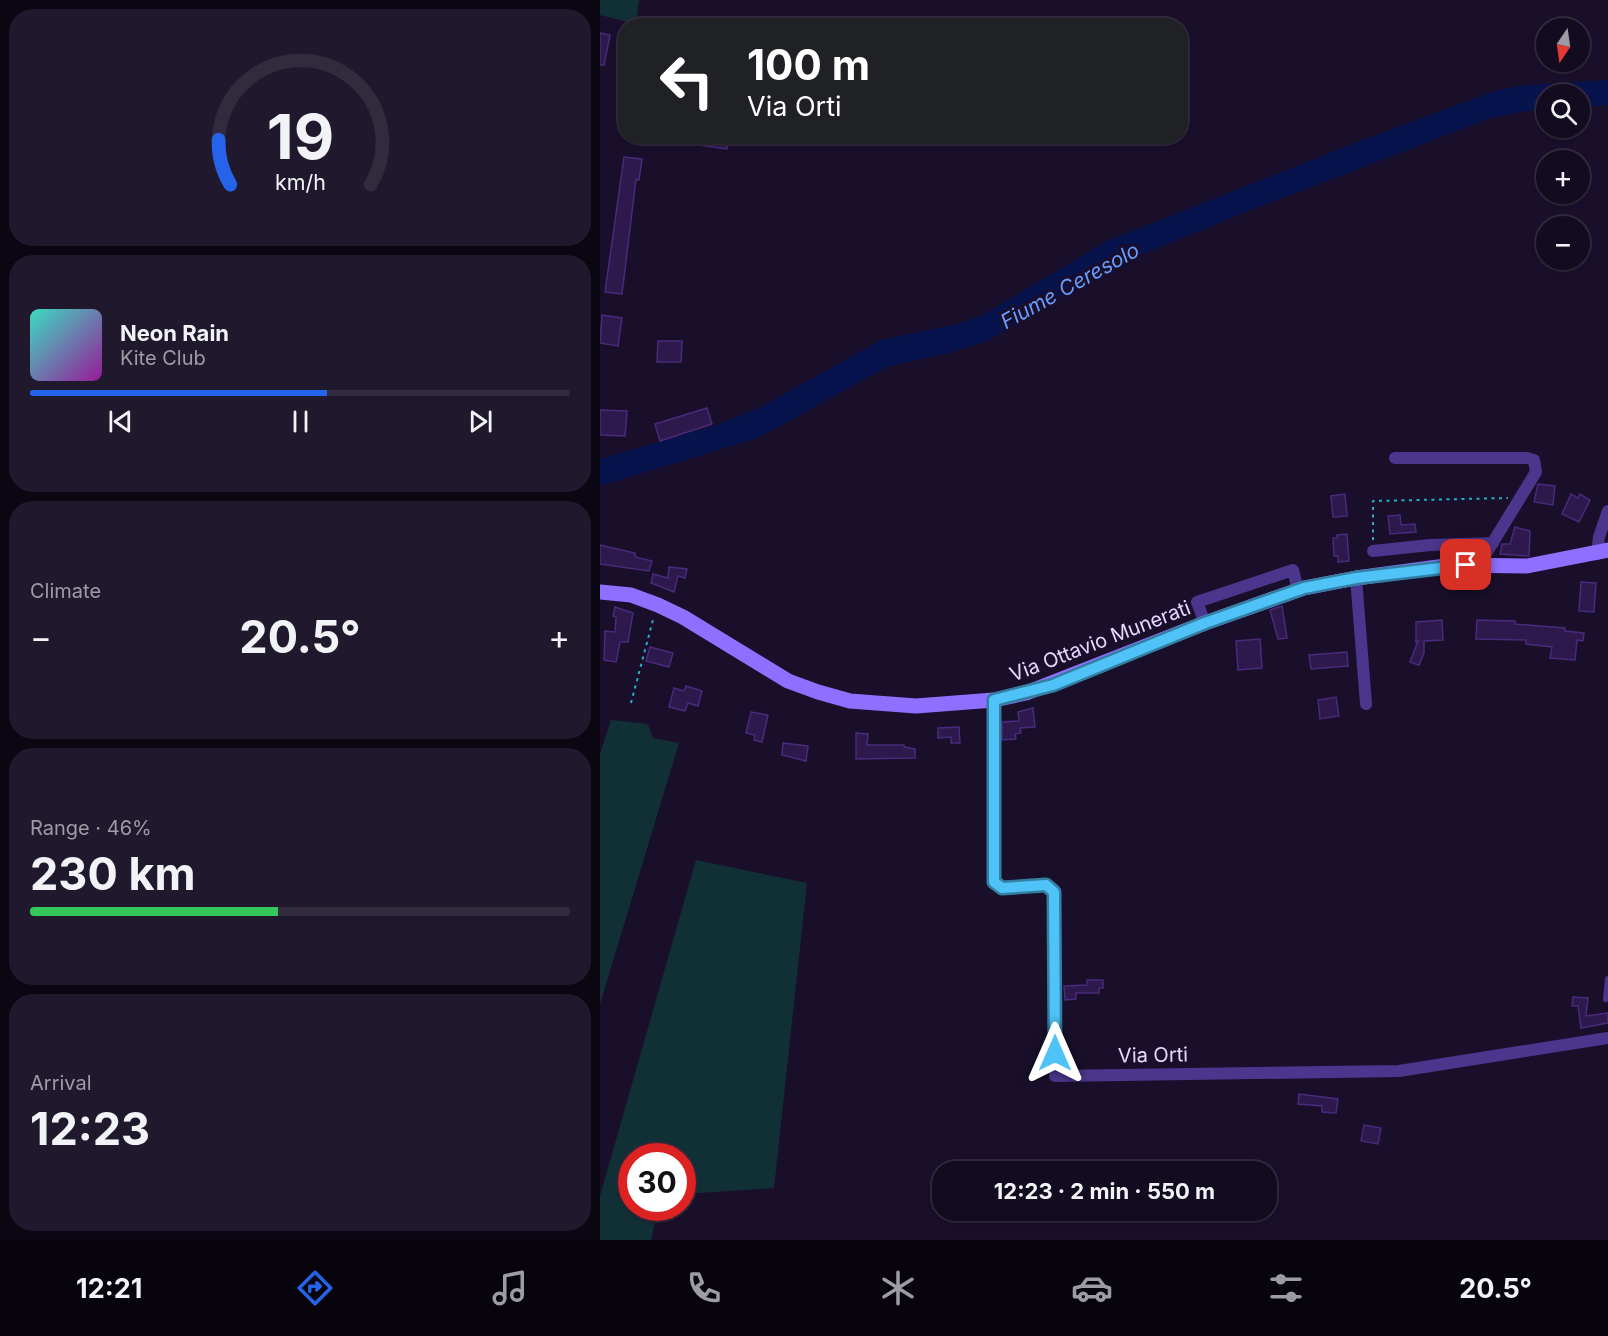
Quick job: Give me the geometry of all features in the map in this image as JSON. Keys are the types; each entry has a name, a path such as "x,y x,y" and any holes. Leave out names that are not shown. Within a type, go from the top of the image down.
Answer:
{"street":[{"path":"1395,458 1531,459 1537,463 1536,472 1479,565"},
{"name":"Via Ottavio Munerati","path":"600,592 631,595 658,605 683,617 788,681 850,701 916,706 994,700 1053,685 1205,623 1298,590 1356,578 1453,565 1527,566 1603,552 1599,537 1608,511"},
{"path":"1373,551 1430,545 1493,543"},
{"path":"1205,623 1197,602 1293,570 1298,590"},
{"path":"1356,578 1366,704"},
{"name":"Via Orti","path":"994,700 994,882 1002,888 1046,885 1052,888 1055,897 1055,1076 1399,1071 1608,1038"}],"lane":[{"path":"1606,999 1608,979"}],"path":[{"path":"1373,551 1373,501 1503,497 1519,501"},
{"path":"631,704 658,605"}],"green space":[{"path":"600,0 639,0 637,18 618,20 600,15"},
{"path":"611,720 648,724 653,738 679,743 600,1004 600,754"},
{"path":"696,860 807,883 774,1188 696,1193 696,1143 618,1143 618,1221 655,1221 651,1240 600,1240 600,1196"}],"water":[{"path":"1608,80 1608,105 1590,106 1590,84 1543,84"},
{"name":"Fiume Ceresolo","path":"1536,84 1536,110 1494,117 1246,212 1109,268 989,340 957,351 887,367 758,438 600,486 600,459 713,426 761,407 881,340 957,324 981,316 1107,241 1360,141 1498,90"}],"building":[{"path":"600,33 610,35 604,65 600,65"},
{"path":"691,144 727,144 727,149"},
{"path":"624,157 642,159 639,180 636,179 622,294 605,292"},
{"path":"602,315 622,318 618,346 600,343"},
{"path":"658,341 682,341 681,362 657,362"},
{"path":"707,408 712,424 660,441 655,424"},
{"path":"600,410 627,411 625,436 600,435"},
{"path":"1538,484 1555,486 1553,505 1534,502"},
{"path":"1345,494 1347,516 1333,517 1331,496"},
{"path":"1571,494 1578,498 1580,494 1590,500 1579,522 1562,514"},
{"path":"1400,515 1401,525 1415,524 1416,532 1390,534 1388,516"},
{"path":"1515,527 1530,531 1529,556 1500,554 1502,544 1510,544"},
{"path":"1347,534 1349,561 1338,562 1338,556 1334,556 1333,538"},
{"path":"600,545 635,553 635,557 652,561 649,571 600,564"},
{"path":"669,567 687,569 685,578 678,576 674,592 651,583 653,574 668,578"},
{"path":"1581,582 1596,583 1594,612 1579,611"},
{"path":"1282,606 1287,638 1278,639 1270,610"},
{"path":"615,607 633,613 628,642 620,642 616,662 604,660 605,631 615,632 616,617 613,616"},
{"path":"1442,620 1443,640 1424,641 1424,653 1419,665 1410,662 1418,641 1416,642 1416,622"},
{"path":"1477,620 1515,621 1515,624 1565,628 1565,631 1584,633 1583,641 1577,640 1575,660 1550,658 1552,647 1526,644 1526,640 1476,639"},
{"path":"1260,639 1262,668 1238,670 1236,641"},
{"path":"650,647 673,653 669,667 646,661"},
{"path":"1347,652 1348,666 1311,669 1309,655"},
{"path":"686,686 702,691 698,706 688,703 685,711 669,707 674,688 684,691"},
{"path":"1336,697 1339,716 1320,719 1318,700"},
{"path":"1033,708 1035,727 1020,728 1021,733 1015,734 1016,739 1002,740 1002,722 1019,721 1018,712"},
{"path":"751,712 768,715 762,742 754,740 755,735 746,733"},
{"path":"959,727 960,743 951,743 951,737 938,738 938,728"},
{"path":"856,733 868,734 867,745 904,745 904,747 915,749 915,758 856,759"},
{"path":"783,743 808,746 806,761 782,755"},
{"path":"1087,980 1103,980 1103,988 1099,988 1099,993 1076,993 1076,999 1065,1000 1064,986 1087,985"},
{"path":"1573,997 1588,998 1586,1016 1608,1013 1608,1023 1581,1028 1578,1006 1572,1006"},
{"path":"1299,1094 1338,1099 1336,1113 1322,1112 1322,1106 1298,1104"},
{"path":"1364,1125 1381,1128 1378,1144 1361,1141"}],"route":[{"path":"1055,1053 1054,892 1046,885 1002,888 994,882 994,700 1010,698 1053,685 1205,623 1304,588 1356,578 1466,565"}]}
